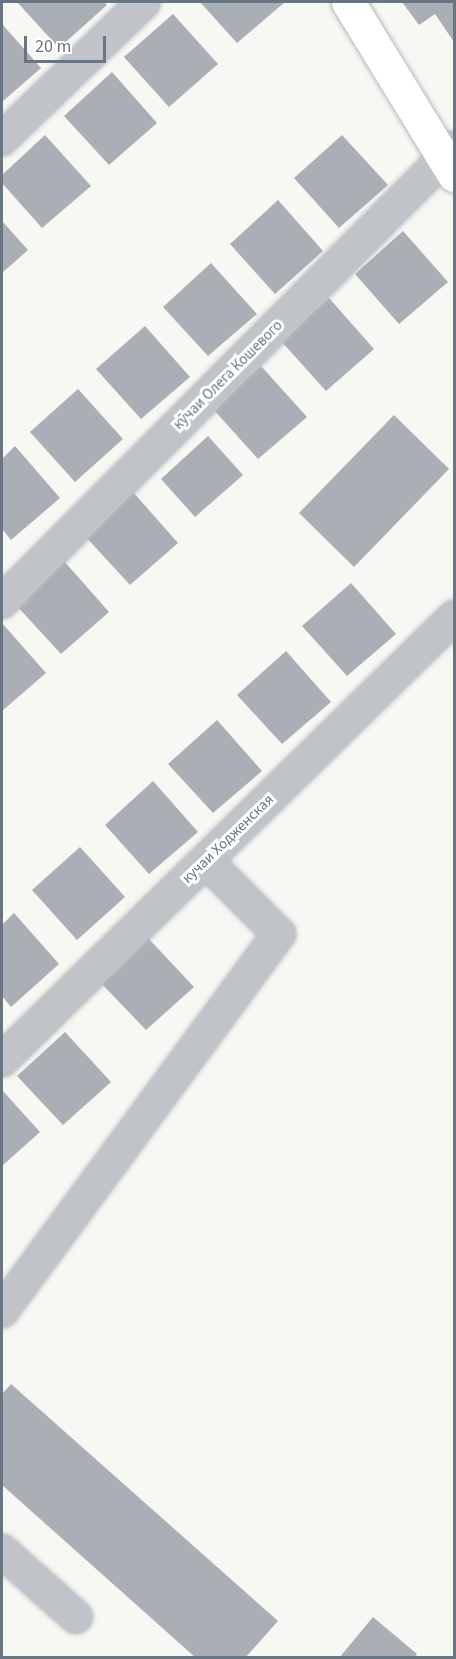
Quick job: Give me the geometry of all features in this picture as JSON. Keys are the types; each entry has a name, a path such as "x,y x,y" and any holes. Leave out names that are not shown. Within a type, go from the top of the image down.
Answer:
{"main road":[{"path":"348,2 451,161"}],"street":[{"path":"2,139 144,2"},
{"name":"кӯчаи Олега Кошевого","path":"2,602 451,161"},
{"name":"кучаи Ходженская","path":"2,1060 454,617"},
{"path":"2,1311 279,934 206,861"},
{"path":"2,1551 76,1617"}],"building":[{"path":"17,2 104,2 107,5 59,48"},
{"path":"200,2 285,2 237,43"},
{"path":"402,2 454,2 454,42 435,14 419,25"},
{"path":"173,14 218,64 169,107 124,57"},
{"path":"2,24 41,68 2,102"},
{"path":"112,72 157,123 109,165 64,116"},
{"path":"45,135 91,186 42,228 2,183 2,175"},
{"path":"342,135 388,185 339,228 294,178"},
{"path":"278,200 323,251 275,294 230,244"},
{"path":"2,221 28,250 2,273"},
{"path":"403,231 448,282 399,324 355,274"},
{"path":"211,263 257,314 208,356 163,307"},
{"path":"329,298 374,349 326,391 281,341"},
{"path":"145,326 190,377 141,419 96,369"},
{"path":"261,366 307,417 258,459 213,409"},
{"path":"78,389 123,439 75,482 30,432"},
{"path":"394,415 449,469 354,567 299,513"},
{"path":"208,436 243,475 195,517 161,479"},
{"path":"15,446 60,498 11,540 2,529 2,459"},
{"path":"133,492 178,543 130,585 85,536"},
{"path":"64,561 109,612 61,654 16,605"},
{"path":"351,583 396,634 347,676 302,626"},
{"path":"2,623 46,673 2,711"},
{"path":"286,651 331,702 282,744 237,695"},
{"path":"217,720 262,771 213,813 168,764"},
{"path":"153,781 198,832 149,874 105,825"},
{"path":"80,847 125,897 77,940 32,890"},
{"path":"14,913 59,964 11,1007 2,996 2,925"},
{"path":"147,937 194,987 146,1030 100,982"},
{"path":"65,1032 111,1082 63,1125 17,1076"},
{"path":"2,1090 40,1132 2,1166"},
{"path":"11,1384 278,1621 245,1658 196,1658 2,1485 2,1394"},
{"path":"373,1617 417,1654 414,1658 339,1658"}]}
